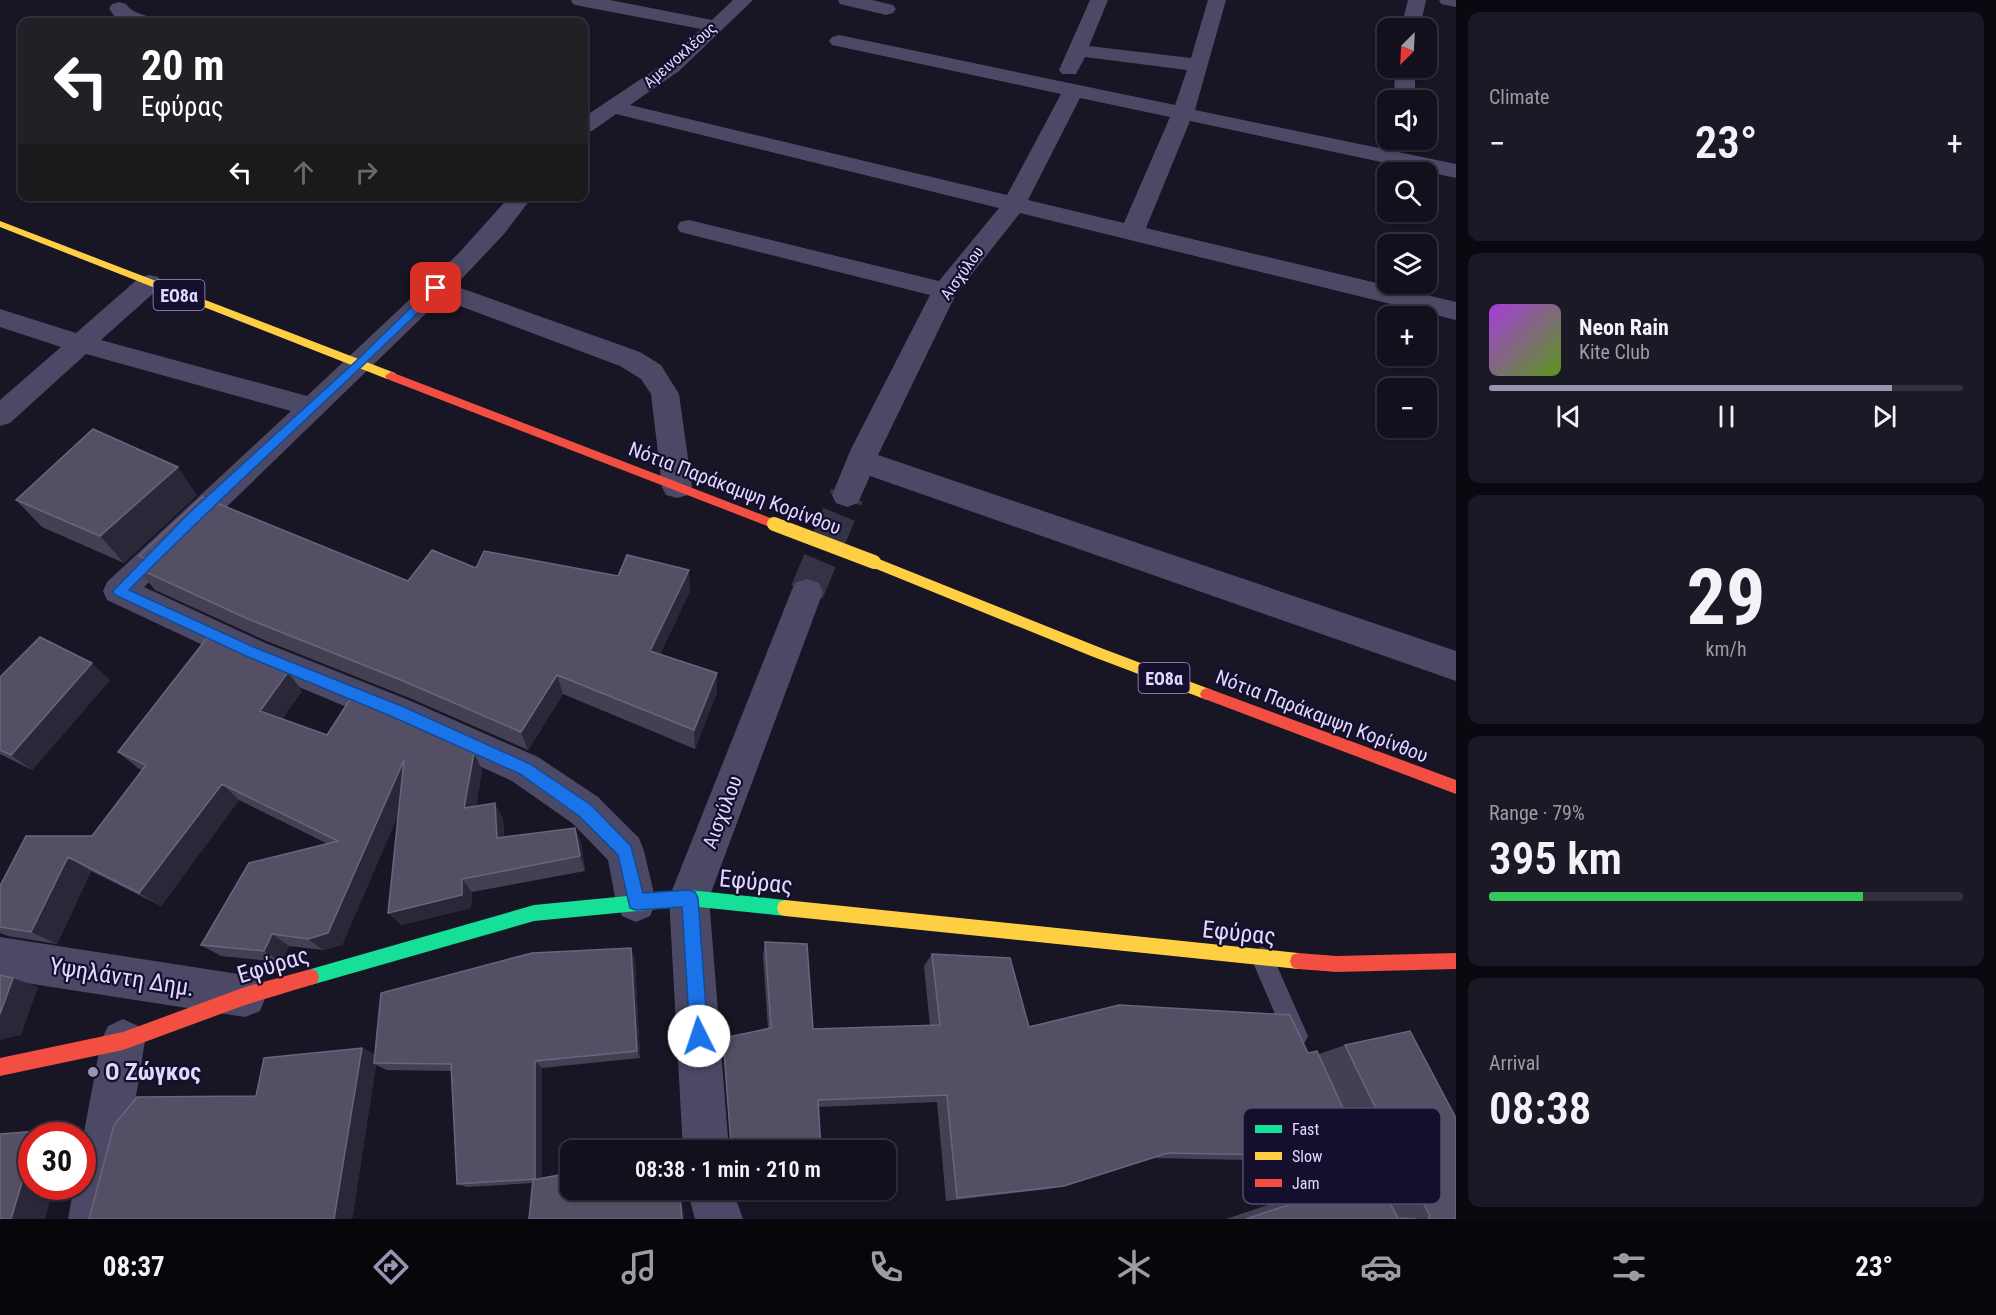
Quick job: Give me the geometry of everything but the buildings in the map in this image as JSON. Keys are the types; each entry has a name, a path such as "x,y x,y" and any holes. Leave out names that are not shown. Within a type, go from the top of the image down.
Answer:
{"main road":[{"name":"Νότια Παράκαμψη Κορίνθου","path":"0,224 358,365 874,562 1096,652 1456,787"},
{"name":"Εφύρας","path":"0,1067 123,1041 244,996 534,913 689,898 1262,958 1336,964 1456,961"}],"street":[{"path":"580,0 715,26"},
{"name":"Αμεινοκλέους","path":"594,116 672,67 743,0"},
{"path":"847,0 886,9"},
{"name":"Αισχύλου","path":"847,495 861,461 945,291 1016,203 1068,89 1076,50 1099,0"},
{"path":"1132,232 1183,113 1199,65 1216,0"},
{"path":"1411,0 1416,0 1413,18"},
{"path":"1448,0 1456,1"},
{"path":"119,8 123,15 132,18"},
{"path":"839,40 1183,113 1377,145"},
{"path":"1076,50 1199,65"},
{"path":"594,116 1016,203 1456,311"},
{"path":"1404,150 1456,171"},
{"path":"518,201 487,237 358,365 196,515 119,591 251,652 398,712 525,769 585,810 625,852 636,902"},
{"path":"689,227 945,291"},
{"path":"0,416 149,283"},
{"path":"436,288 630,359 651,372 665,394 677,487"},
{"path":"0,318 81,344 311,407"},
{"path":"861,461 1456,666"},
{"name":"Αισχύλου","path":"705,1140 689,898 807,592"},
{"name":"Υψηλάντη Δημ.","path":"0,958 244,996"},
{"path":"92,1219 123,1041"},
{"path":"713,1200 719,1219"}],"lane":[{"path":"1262,958 1303,1053"},
{"path":"1374,1204 1381,1219"}],"tunnel":[{"path":"807,592 847,495"}],"traffic: fast":[{"path":"311,977 534,913 689,898 785,908"}],"traffic: slow":[{"path":"0,224 391,376"},
{"path":"774,524 874,562"},
{"path":"874,562 1096,652 1207,694"},
{"path":"785,908 1298,961"}],"traffic: jam":[{"path":"391,376 774,524"},
{"path":"1207,694 1456,787"},
{"path":"1298,961 1337,964 1456,961"},
{"path":"0,1067 123,1041 245,996 311,977"}],"place":[{"name":"Ο Ζώγκος","path":"93,1072"}],"route":[{"path":"436,288 119,591 251,652 398,712 525,769 585,810 625,852 636,902 689,898 699,1036"}]}
